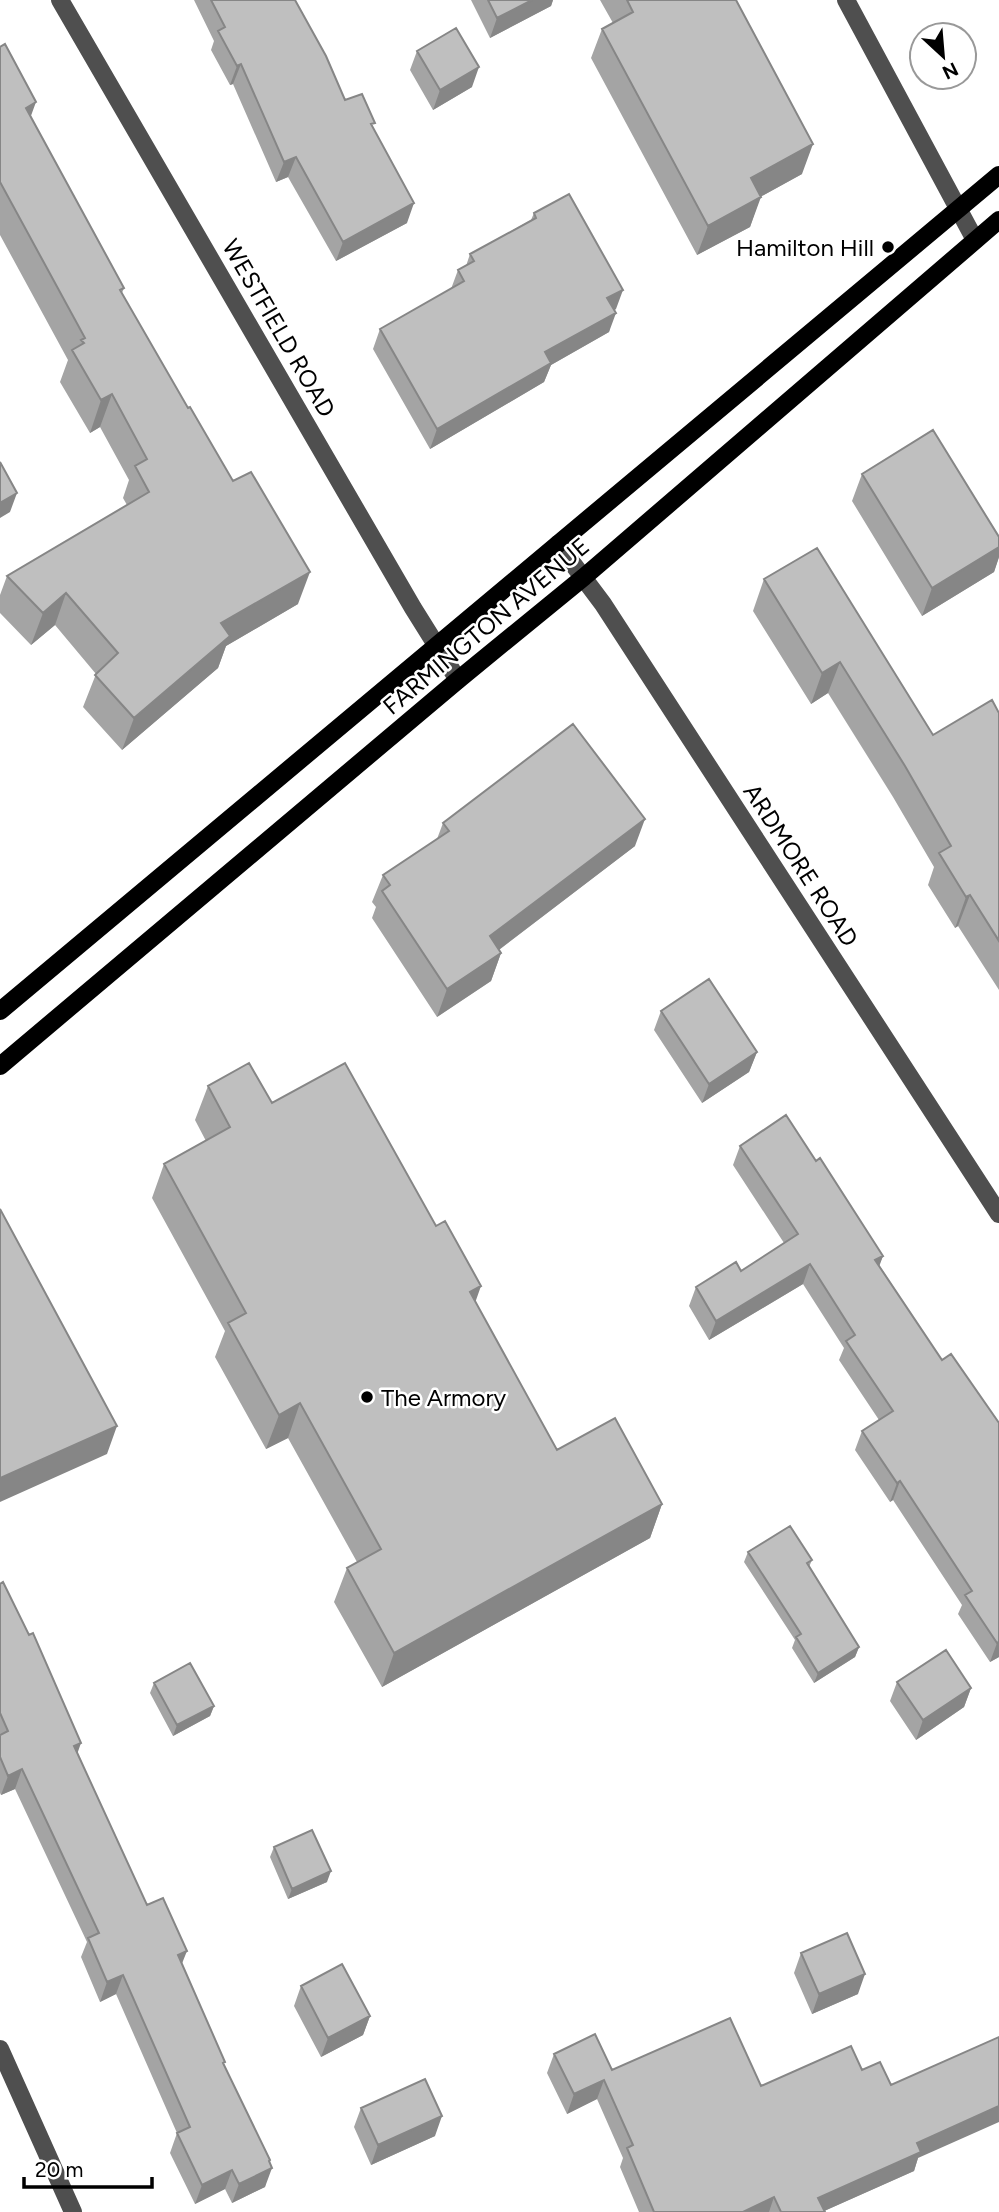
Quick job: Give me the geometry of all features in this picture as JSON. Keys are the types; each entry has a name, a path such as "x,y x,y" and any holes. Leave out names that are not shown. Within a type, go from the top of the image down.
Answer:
{"main road":[{"name":"FARMINGTON AVENUE","path":"0,1011 999,175"},
{"name":"FARMINGTON AVENUE","path":"0,1066 584,577 999,220"}],"street":[{"name":"WESTFIELD ROAD","path":"60,0 458,680"},
{"path":"846,0 975,240"},
{"name":"ARDMORE ROAD","path":"558,544 584,577 999,1214"},
{"path":"0,2049 73,2212"}],"building":[{"path":"211,0 295,0 326,56 345,100 362,94 375,123 371,124 414,203 343,242 296,157 284,162 241,64 237,66 218,31 225,27"},
{"path":"488,0 532,0 497,18"},
{"path":"627,0 736,0 813,144 751,178 761,197 708,226 602,29 633,12"},
{"path":"456,28 479,67 440,90 417,51"},
{"path":"5,44 36,102 26,108 124,288 120,290 188,408 190,407 233,481 251,472 310,572 221,623 230,636 134,718 95,675 118,653 66,593 43,613 7,576 149,492 135,466 147,459 112,394 101,400 72,350 84,343 81,340 85,338 0,182 0,47"},
{"path":"569,194 623,290 607,298 616,313 545,352 551,363 437,429 380,329 464,281 458,270 474,261 470,254 536,218 534,213"},
{"path":"933,430 999,537 999,547 932,588 862,474"},
{"path":"0,462 17,493 0,503"},
{"path":"817,548 933,735 992,700 999,713 999,941 970,895 966,897 939,853 951,846 840,662 822,673 764,579"},
{"path":"573,724 645,819 490,936 501,953 447,989 382,891 390,885 383,875 449,831 443,823"},
{"path":"709,979 757,1052 709,1084 661,1011"},
{"name":"The Armory","path":"249,1063 272,1103 345,1063 436,1226 445,1221 481,1286 470,1292 557,1450 615,1418 662,1504 394,1653 347,1568 381,1549 300,1403 279,1415 228,1323 246,1313 164,1164 230,1127 208,1086"},
{"path":"786,1115 816,1161 820,1158 883,1256 875,1260 942,1360 951,1354 999,1423 997,1643 965,1595 972,1591 900,1481 897,1483 862,1431 893,1411 846,1341 855,1335 810,1264 716,1321 696,1287 736,1262 741,1271 798,1234 740,1146"},
{"path":"0,1209 117,1426 0,1478"},
{"path":"790,1526 812,1560 807,1563 859,1647 818,1673 796,1637 801,1634 748,1552"},
{"path":"3,1582 29,1635 33,1633 81,1743 74,1746 147,1905 163,1898 187,1951 178,1955 225,2062 223,2063 270,2160 272,2168 239,2184 232,2170 202,2185 177,2133 190,2127 123,1975 107,1982 88,1938 99,1933 22,1769 8,1776 0,1757 0,1735 8,1731 0,1713 0,1584"},
{"path":"946,1650 971,1688 923,1720 897,1682"},
{"path":"190,1663 214,1706 177,1725 154,1683"},
{"path":"312,1830 331,1871 292,1889 274,1847"},
{"path":"847,1933 865,1974 819,1994 801,1953"},
{"path":"342,1964 370,2016 328,2038 301,1986"},
{"path":"730,2018 761,2086 851,2046 862,2070 880,2062 891,2085 999,2037 999,2106 917,2143 921,2152 818,2198 825,2212 781,2212 774,2197 743,2212 654,2212 627,2148 633,2145 604,2080 574,2094 554,2054 595,2034 612,2070"},
{"path":"425,2079 442,2116 378,2145 361,2108"}],"place":[{"name":"Hamilton Hill","path":"888,247"},
{"name":"The Armory","path":"367,1397"}]}
